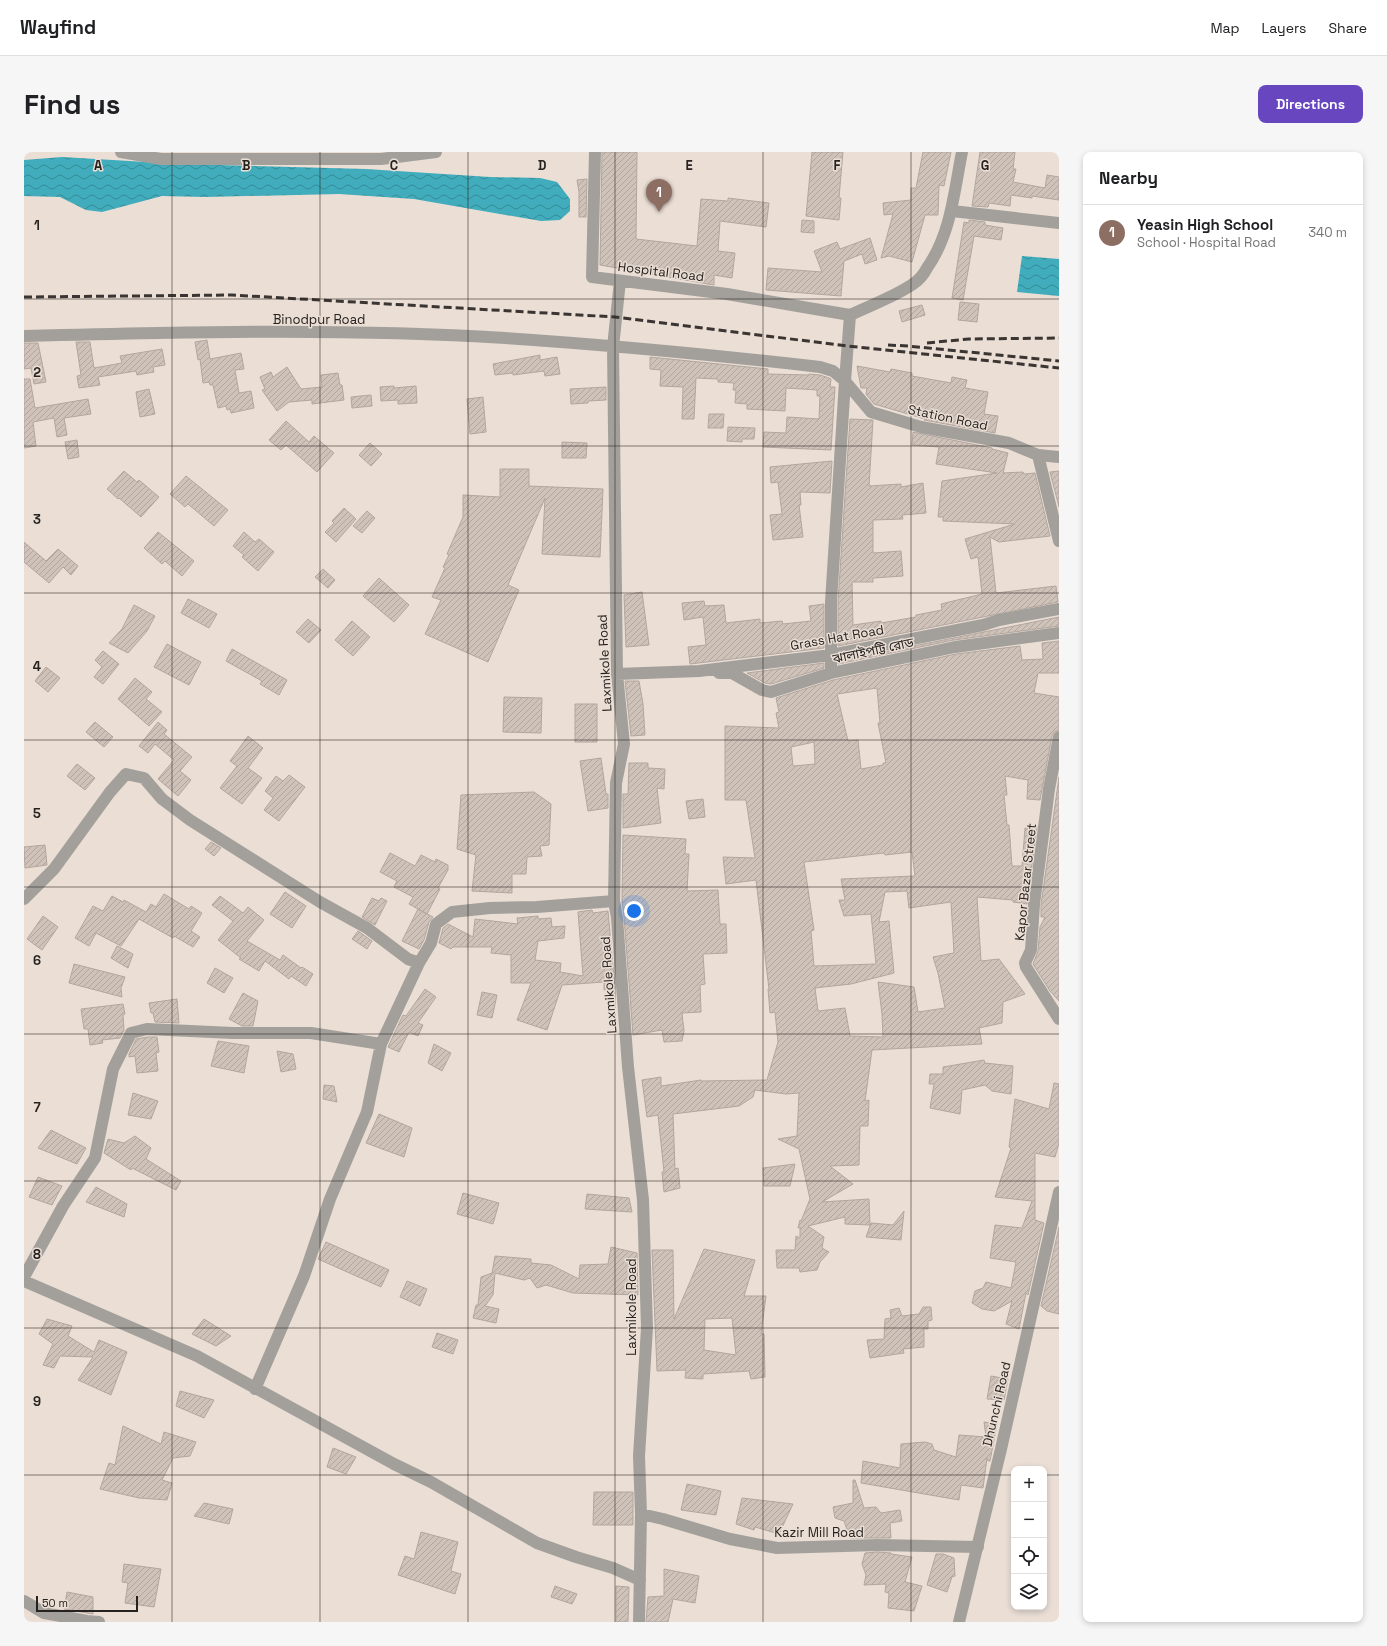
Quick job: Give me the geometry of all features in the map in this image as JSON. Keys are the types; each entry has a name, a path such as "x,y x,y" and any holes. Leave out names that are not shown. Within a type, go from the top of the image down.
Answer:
{"street":[{"path":"121,152 161,160 381,159 436,152"},
{"name":"Hospital Road","path":"595,152 591,275 593,278 643,282 727,294 850,315"},
{"path":"831,673 831,602 850,315 896,294 915,283 935,258 946,232 952,211 962,152"},
{"path":"952,211 1059,223"},
{"name":"Laxmikole Road","path":"620,281 613,347 617,674 624,744 616,783 614,901 617,918 628,1067 643,1200 648,1328 639,1456 641,1514 639,1622"},
{"name":"Binodpur Road","path":"24,336 147,333 339,332 504,338 733,357 820,368 833,371 845,381"},
{"name":"Station Road","path":"845,381 871,412 921,427 1009,443 1038,455 1059,457"},
{"path":"1038,455 1059,541"},
{"name":"Grass Hat Road","path":"617,674 699,671 831,655 1059,609"},
{"name":"ঝালাইপট্টি রোড","path":"699,671 732,673 762,690 771,692 831,673 954,647 1059,633"},
{"name":"Kapor Bazar Street","path":"1059,737 1046,812 1034,904 1034,934 1031,950 1025,963 1026,967 1059,1019"},
{"path":"24,898 54,869 110,792 126,774 144,778 162,799 190,820 272,872 367,928 408,959 419,963"},
{"path":"255,1389 304,1276 330,1199 367,1112 381,1044 419,963 431,943 436,924 452,912 490,908 537,907 614,901"},
{"path":"24,1277 63,1206 95,1158 113,1068 131,1033 147,1029 233,1033 311,1033 381,1044"},
{"name":"Dhunchi Road","path":"959,1622 978,1547 1059,1192"},
{"path":"24,1281 197,1356 394,1464 431,1482 537,1543 613,1568 640,1580"},
{"name":"Kazir Mill Road","path":"641,1514 730,1539 777,1548 877,1545 978,1547"},
{"path":"24,1601 44,1613 99,1622"}],"water":[{"path":"62,157 180,164 366,169 490,177 540,178 557,182 570,199 570,211 560,220 541,221 414,199 339,194 205,197 162,196 102,212 86,210 60,197 24,196 24,160"},
{"path":"1022,256 1059,259 1059,296 1017,292"}],"building":[{"path":"602,152 637,152 636,239 697,246 701,199 728,201 728,198 769,203 766,227 720,221 718,251 735,253 732,278 714,275 714,285 600,265"},
{"path":"812,152 843,152 839,198 841,198 839,220 806,216"},
{"path":"923,152 951,152 944,186 939,185 938,215 925,215 912,262 889,256 881,258 893,214 884,215 883,203 911,200 911,188 916,188"},
{"path":"980,152 1015,152 1013,169 1016,169 1013,182 1045,188 1047,175 1059,177 1059,200 1011,195 1010,206 989,203 988,207 972,206"},
{"path":"587,179 586,217 579,217 579,192 577,180"},
{"path":"802,220 814,221 814,233 801,232"},
{"path":"969,220 985,222 985,225 1003,228 1001,240 974,236 963,300 952,298 964,222 969,223"},
{"path":"870,238 877,260 865,264 862,254 844,261 841,296 766,290 768,268 822,272 814,251 837,242 840,249"},
{"path":"960,302 979,304 977,322 958,320"},
{"path":"922,305 925,315 902,322 899,311"},
{"path":"207,340 210,359 241,353 244,369 235,370 239,393 251,391 254,408 231,413 230,409 227,410 226,406 218,408 213,385 210,385 209,382 203,383 200,359 198,360 195,342"},
{"path":"76,342 90,342 94,368 122,363 120,356 162,349 165,365 153,367 154,372 137,375 136,371 98,377 100,385 79,388 77,376 81,375"},
{"path":"24,343 38,343 46,382 34,384 31,368 24,369"},
{"path":"540,355 540,360 557,357 560,374 545,376 544,371 513,375 513,373 495,375 493,364"},
{"path":"650,357 768,369 768,374 820,375 831,379 830,387 835,387 831,450 763,447 764,432 786,433 787,417 819,419 820,396 817,396 817,390 786,388 785,411 747,409 747,404 735,403 736,390 733,390 734,383 718,382 718,379 696,378 694,419 682,419 683,387 660,386 661,370 650,369"},
{"path":"857,366 890,372 891,369 912,373 912,376 951,383 952,377 967,380 965,388 988,392 984,414 998,416 995,433 924,420 925,419 874,404 866,394 867,388 861,388"},
{"path":"287,367 301,389 322,387 321,375 338,373 340,385 342,385 344,400 312,404 312,400 289,402 277,411 262,390 265,389 260,377 271,372 273,377"},
{"path":"24,379 30,379 35,408 88,399 91,414 64,418 67,435 57,437 54,418 33,422 36,446 24,448"},
{"path":"394,386 394,388 416,386 417,403 398,404 398,400 381,401 380,387"},
{"path":"606,387 606,400 571,404 570,389"},
{"path":"149,389 155,414 140,417 136,392"},
{"path":"371,395 372,406 352,408 351,397"},
{"path":"483,397 486,432 470,434 467,399"},
{"path":"709,414 724,414 723,428 708,428"},
{"path":"850,419 873,420 869,486 901,484 901,487 923,483 926,513 902,515 903,519 873,520 873,553 901,551 903,576 873,578 873,582 852,582 853,625 881,621 881,623 916,617 916,615 942,610 941,604 982,594 978,557 971,559 965,539 1015,524 943,521 943,517 938,517 942,481 997,473 936,464 939,447 912,445 913,432 992,448 1008,453 1003,473 1035,473 1050,536 999,542 990,537 996,593 1056,586 1058,602 838,646 838,602"},
{"path":"286,421 309,442 314,436 334,453 317,472 286,445 281,450 269,440"},
{"path":"728,427 755,428 754,439 742,439 742,442 727,441"},
{"path":"77,440 79,457 68,459 65,442"},
{"path":"562,442 587,443 586,458 562,458"},
{"path":"370,443 382,454 371,466 359,455"},
{"path":"832,461 830,493 800,492 801,505 799,505 803,537 773,540 770,515 782,514 778,482 771,483 770,467"},
{"path":"500,469 529,469 529,486 603,489 600,557 542,554 545,498 508,585 519,590 488,662 425,634 441,600 432,597 445,568 443,567 449,555 447,554 463,517 463,495 500,497"},
{"path":"124,471 137,482 139,480 159,497 141,517 107,489"},
{"path":"1059,471 1059,507 1050,472"},
{"path":"186,476 228,510 214,526 188,504 185,507 170,494"},
{"path":"344,508 356,519 336,542 325,532 334,523 332,521"},
{"path":"367,511 375,518 362,533 353,526"},
{"path":"158,532 194,561 182,576 165,561 162,564 144,548"},
{"path":"244,532 255,542 259,539 274,552 258,571 242,557 244,555 233,546"},
{"path":"24,542 46,561 58,549 78,566 71,575 63,567 49,583 24,562"},
{"path":"323,569 335,580 328,588 315,577"},
{"path":"379,578 409,605 394,622 363,596"},
{"path":"642,592 649,645 626,647 624,595"},
{"path":"188,599 217,614 209,628 181,613"},
{"path":"704,601 705,606 724,605 726,623 760,619 760,623 782,621 783,624 811,621 809,606 824,604 824,648 690,664 688,647 706,645 703,617 684,620 682,603"},
{"path":"134,605 155,616 147,631 128,653 109,643 122,629"},
{"path":"1059,617 1059,626 954,640 838,664 838,661"},
{"path":"308,619 321,630 309,643 296,632"},
{"path":"352,621 370,637 353,656 335,640"},
{"path":"1059,641 1059,673 1038,673 1034,693 1059,697 1059,730 1054,732 1052,736 1040,800 1027,799 1028,780 1005,776 1007,795 1004,795 1007,825 1009,825 1012,866 1022,866 1025,828 1037,826 1027,904 1013,902 1013,900 977,897 981,961 999,959 1025,994 1003,1002 1002,1023 979,1028 982,1044 872,1050 865,1101 869,1100 868,1126 860,1126 859,1165 830,1166 853,1184 822,1202 869,1199 870,1225 845,1224 845,1217 808,1226 824,1237 822,1248 829,1252 820,1262 817,1270 800,1272 799,1268 777,1268 776,1250 795,1250 796,1236 800,1238 800,1227 798,1228 800,1220 801,1221 810,1199 799,1149 778,1139 797,1136 799,1093 786,1094 755,1090 753,1097 739,1106 673,1114 675,1169 678,1168 680,1188 664,1192 662,1172 664,1172 658,1115 647,1117 642,1080 661,1077 661,1086 701,1080 767,1080 778,1042 775,1012 770,1013 769,989 756,880 726,884 723,857 755,858 746,800 725,800 725,726 779,728 776,713 779,712 776,698 833,680 956,654 1020,646 1022,660 1043,659 1042,643","holes":["877,688 880,723 878,723 886,763 883,763 883,765 861,769 858,740 848,741 837,694","814,742 815,764 793,766 791,747","912,852 915,876 841,879 845,900 839,900 844,916 871,914 876,964 814,966 811,931 814,930 804,862 884,853 885,855","907,891 909,908 951,902 954,953 933,957 938,973 945,1008 918,1012 914,987 878,982 883,1037 850,1036 845,1008 818,1011 815,988 851,984 894,973 889,921 879,922 885,892"]},
{"path":"167,644 201,662 189,685 154,667"},
{"path":"232,649 287,680 279,695 260,684 262,681 226,661"},
{"path":"103,651 119,664 103,684 94,677 102,667 95,660"},
{"path":"824,663 824,668 771,684 765,683 747,673"},
{"path":"46,667 60,678 48,692 35,681"},
{"path":"135,678 152,692 146,699 162,712 149,726 118,699"},
{"path":"625,681 639,681 643,704 645,735 631,736"},
{"path":"504,697 542,698 541,733 503,732"},
{"path":"575,704 597,704 597,742 575,742"},
{"path":"95,722 113,737 104,747 86,732"},
{"path":"158,722 167,730 164,734 192,757 180,771 191,780 178,796 158,779 174,760 155,744 148,753 139,746"},
{"path":"248,736 263,748 248,768 262,778 242,804 220,788 237,766 230,761"},
{"path":"601,758 606,794 608,794 608,808 588,811 580,761"},
{"path":"629,763 648,763 648,768 665,769 664,789 657,788 661,823 623,828 623,794 628,794"},
{"path":"77,764 95,778 85,790 67,776"},
{"path":"289,775 305,787 279,821 264,810 273,798 265,791 276,776 283,781"},
{"path":"1059,777 1059,1001 1050,991 1033,964 1038,951 1040,927 1045,917 1041,917 1041,905"},
{"path":"534,792 551,804 549,845 540,846 542,856 527,857 526,874 512,874 512,893 472,891 476,855 457,849 461,795"},
{"path":"703,799 705,817 689,819 686,801"},
{"path":"623,835 686,839 685,854 689,854 687,891 718,890 720,924 726,924 727,953 703,954 705,984 700,985 701,1012 682,1013 684,1031 682,1041 664,1042 662,1030 633,1035 622,900"},
{"path":"211,842 221,848 214,856 205,849"},
{"path":"45,845 47,865 25,868 24,847"},
{"path":"390,853 415,866 421,855 435,862 436,859 448,865 448,870 438,888 440,889 427,914 409,904 413,897 394,887 397,881 380,872"},
{"path":"285,892 306,906 292,928 270,914"},
{"path":"164,894 189,909 191,906 202,913 191,931 200,937 193,947 174,936 173,938 139,919 121,946 96,933 89,946 75,938 93,906 103,911 112,896 123,902 124,900 146,912 151,904 156,907"},
{"path":"220,896 243,913 248,907 264,920 247,941 280,960 283,955 301,968 302,967 313,974 306,986 291,976 289,979 265,961 259,971 239,959 241,958 218,940 233,921 212,905"},
{"path":"372,898 379,901 381,898 387,901 375,925 362,917"},
{"path":"418,909 433,917 429,922 424,940 419,949 402,941"},
{"path":"592,910 593,913 608,911 615,988 604,990 604,982 562,985 547,1030 517,1020 531,983 511,983 511,955 491,953 492,947 453,947 451,949 439,943 443,928 448,924 473,937 475,919 518,924 517,918 538,916 538,919 551,918 552,927 565,926 564,938 538,941 535,960 561,963 560,972 583,976 578,912"},
{"path":"43,916 58,927 42,950 27,939"},
{"path":"358,931 372,941 367,949 352,939"},
{"path":"117,946 133,954 128,968 111,958"},
{"path":"74,964 125,977 121,988 122,997 69,983"},
{"path":"215,968 233,978 224,993 207,983"},
{"path":"425,989 436,997 418,1023 423,1025 418,1036 409,1032 399,1052 388,1047 403,1015 406,1016"},
{"path":"482,992 497,995 492,1018 477,1015"},
{"path":"243,993 258,1001 253,1026 242,1026 229,1019"},
{"path":"177,999 179,1023 155,1022 149,1003"},
{"path":"123,1004 125,1014 123,1015 124,1030 120,1038 102,1040 103,1043 90,1045 88,1029 84,1029 81,1009"},
{"path":"157,1037 159,1052 156,1053 158,1071 137,1073 135,1056 129,1057 129,1054 136,1039"},
{"path":"218,1041 249,1046 244,1073 211,1066"},
{"path":"434,1044 451,1053 442,1071 428,1063"},
{"path":"277,1051 293,1054 296,1069 281,1072"},
{"path":"984,1060 985,1063 1013,1066 1011,1094 992,1091 985,1085 962,1090 960,1114 930,1108 934,1084 929,1084 930,1074 943,1074 943,1067"},
{"path":"1054,1083 1059,1084 1059,1143 1055,1157 1035,1153 1035,1220 1044,1223 1028,1295 1026,1293 1019,1329 1006,1324 1012,1301 994,1311 982,1309 972,1303 975,1291 983,1288 986,1282 1011,1288 1016,1262 990,1258 995,1225 1022,1228 1032,1201 995,1197 1011,1148 1009,1147 1015,1099 1049,1109"},
{"path":"324,1085 334,1086 337,1102 323,1099"},
{"path":"133,1093 158,1101 151,1119 128,1115"},
{"path":"379,1114 412,1128 404,1157 366,1143"},
{"path":"51,1130 86,1148 77,1164 38,1148"},
{"path":"135,1136 151,1148 146,1159 181,1181 176,1190 132,1168 131,1170 104,1153 108,1139 124,1143"},
{"path":"795,1164 790,1186 764,1186 763,1168"},
{"path":"38,1177 62,1186 52,1205 29,1197"},
{"path":"96,1187 127,1204 124,1217 86,1202"},
{"path":"463,1193 499,1203 493,1224 457,1214"},
{"path":"587,1194 629,1198 632,1212 585,1209"},
{"path":"904,1211 901,1240 866,1237 871,1223 893,1225"},
{"path":"1059,1227 1059,1314 1047,1311 1041,1306"},
{"path":"326,1242 389,1270 381,1287 318,1259"},
{"path":"611,1247 637,1253 638,1295 573,1293 546,1285 537,1288 530,1278 524,1280 495,1273 493,1295 485,1306 499,1309 496,1323 473,1318 476,1305 478,1305 481,1277 492,1273 495,1256 531,1259 531,1263 551,1265 579,1279 580,1265 608,1264"},
{"path":"704,1249 755,1260 744,1296 766,1296 761,1334 764,1334 765,1377 751,1379 749,1371 703,1374 703,1379 685,1378 686,1370 657,1371 652,1250 673,1250 674,1319","holes":["732,1318 736,1355 704,1350 705,1319"]},
{"path":"407,1281 427,1289 420,1306 400,1297"},
{"path":"923,1307 931,1307 932,1320 928,1321 928,1329 924,1329 924,1347 903,1349 904,1353 870,1358 867,1340 884,1339 885,1319 891,1318 890,1310 899,1308 902,1316 919,1314"},
{"path":"47,1319 72,1326 68,1336 94,1352 99,1340 127,1352 111,1395 78,1380 93,1357 60,1356 54,1368 43,1365 53,1344 39,1334"},
{"path":"204,1319 231,1336 216,1346 192,1334"},
{"path":"437,1333 458,1340 453,1354 432,1347"},
{"path":"991,1376 1008,1379 1004,1400 987,1399"},
{"path":"180,1391 214,1400 204,1418 176,1406"},
{"path":"984,1422 997,1424 990,1461 988,1461 987,1458 983,1488 961,1485 959,1500 861,1483 863,1461 900,1468 901,1444 925,1442 932,1444 934,1450 956,1457 959,1435 986,1437"},
{"path":"123,1426 161,1444 164,1432 196,1442 190,1456 173,1458 162,1480 172,1483 167,1500 139,1498 100,1489 109,1463 115,1465"},
{"path":"333,1448 356,1457 346,1474 327,1467"},
{"path":"853,1480 855,1480 864,1508 876,1507 881,1513 900,1510 902,1521 890,1523 891,1538 850,1538 844,1521 835,1518 833,1507 853,1503"},
{"path":"687,1484 721,1491 716,1515 681,1510"},
{"path":"594,1492 633,1492 633,1525 593,1525"},
{"path":"742,1498 793,1504 779,1534 755,1527 754,1530 736,1524"},
{"path":"204,1503 233,1509 229,1524 194,1516"},
{"path":"421,1532 458,1542 451,1571 461,1574 455,1594 398,1575 405,1556 414,1559"},
{"path":"877,1552 912,1557 905,1582 922,1586 914,1611 888,1608 889,1593 885,1592 886,1584 864,1585 866,1575 862,1564 865,1553"},
{"path":"936,1554 943,1554 954,1558 955,1576 952,1577 947,1592 927,1585"},
{"path":"124,1564 161,1569 154,1607 125,1603 128,1583 122,1582"},
{"path":"664,1569 699,1576 695,1603 673,1599 668,1622 646,1622 648,1597 664,1596"},
{"path":"555,1586 577,1594 572,1604 551,1597"},
{"path":"616,1586 629,1587 628,1622 616,1622"},
{"path":"67,1592 93,1597 93,1614 64,1609"}],"railway":[{"path":"24,297 232,295 615,317 847,346 1059,368"},
{"path":"927,343 969,339 1059,338"},
{"path":"888,345 1059,361"}],"place":[{"name":"Yeasin High School","path":"659,212"}]}
